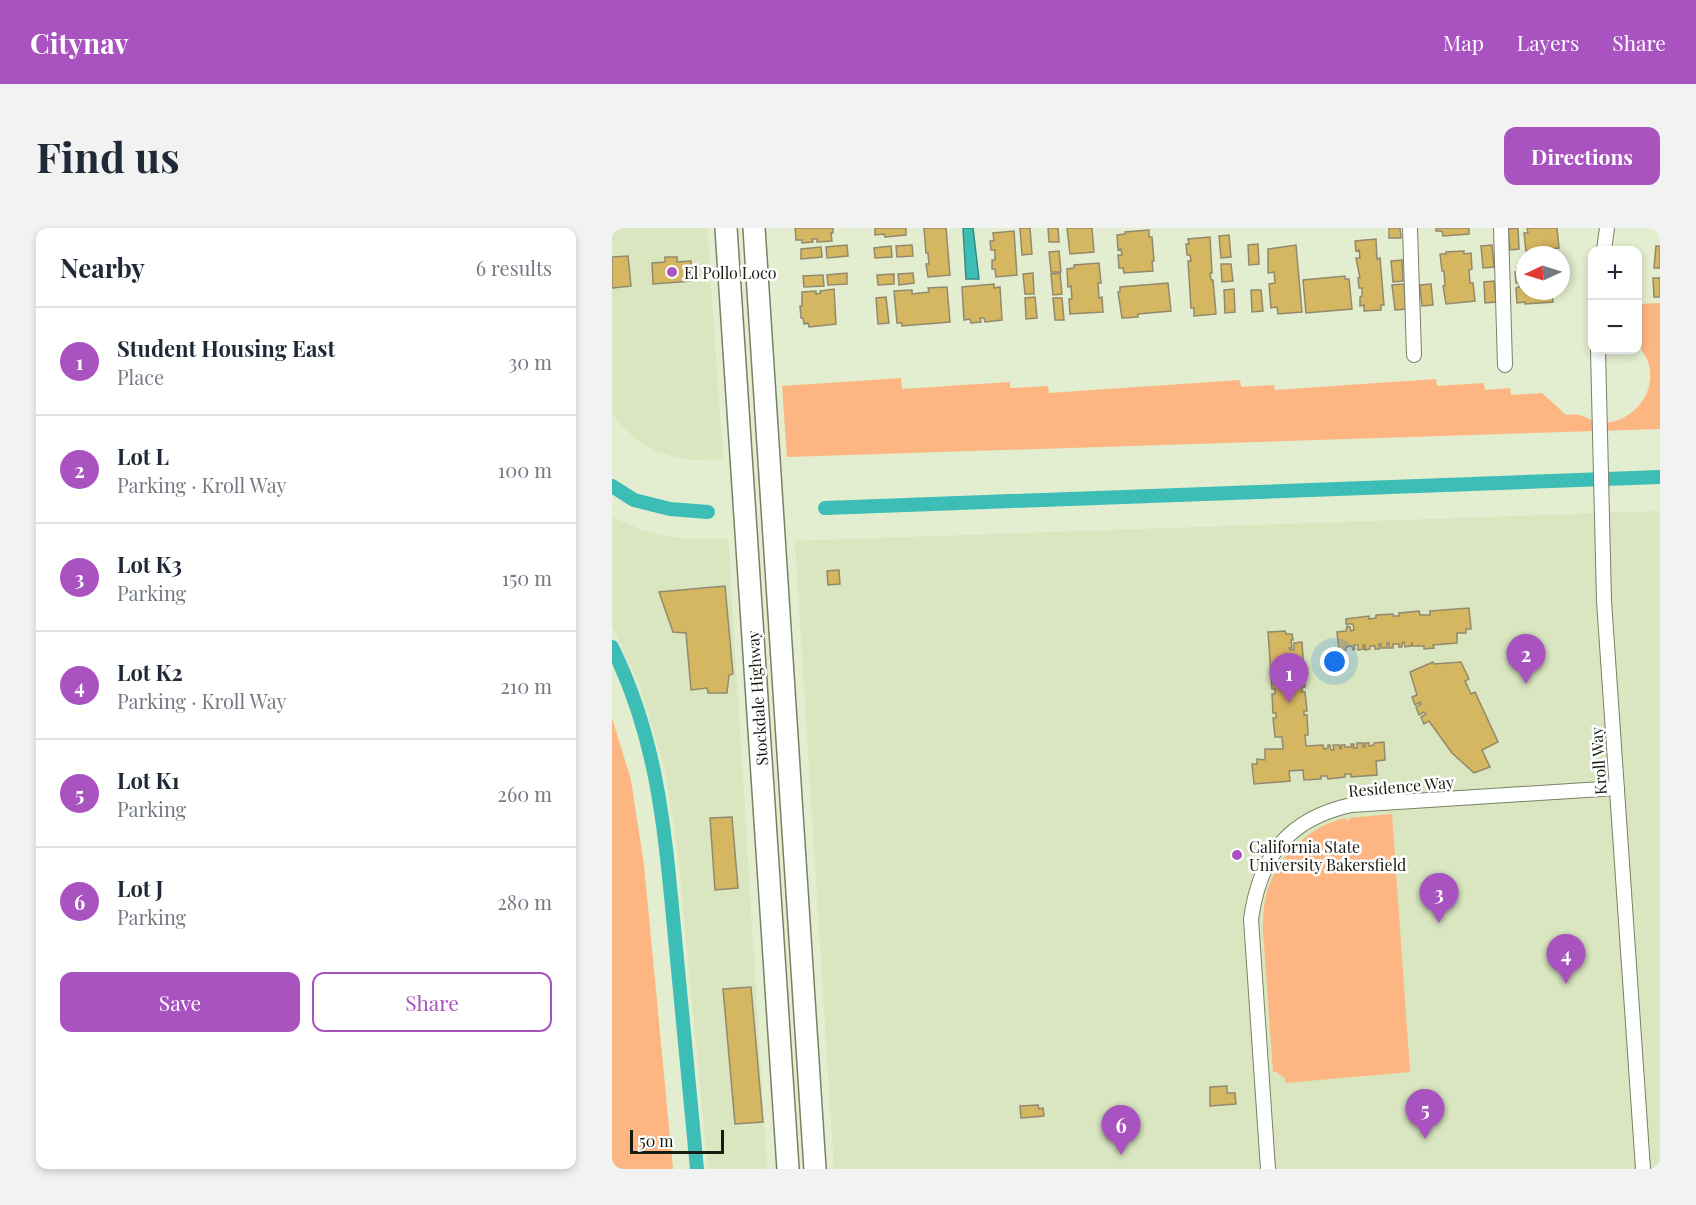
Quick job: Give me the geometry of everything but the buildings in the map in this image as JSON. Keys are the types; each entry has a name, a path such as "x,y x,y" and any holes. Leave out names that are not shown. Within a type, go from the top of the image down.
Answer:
{"main road":[{"name":"Stockdale Highway","path":"726,228 788,1169"},
{"name":"Stockdale Highway","path":"754,228 815,1169"},
{"path":"748,564 758,569 763,581 771,675 775,691 786,711"}],"street":[{"path":"1410,228 1414,355"},
{"path":"1501,228 1505,365"},
{"path":"1605,246 1607,228"},
{"name":"Kroll Way","path":"1598,354 1604,601 1643,1169"},
{"name":"Residence Way","path":"1268,1169 1251,918 1257,886 1276,849 1286,837 1329,810 1351,806 1617,788"}],"shaded area":[{"path":"612,228 707,228 723,459 694,460 658,452 640,442 622,426 612,413"},
{"path":"1660,303 1660,429 787,457 782,386 901,378 902,389 1010,382 1010,388 1048,386 1049,393 1240,380 1241,387 1274,385 1275,390 1436,379 1437,386 1484,383 1485,390 1510,388 1511,395 1542,393 1566,415 1578,415 1599,422 1611,422 1621,419 1637,408 1650,382 1647,359 1642,350 1642,304"},
{"name":"California State University Bakersfield","path":"1660,511 1660,1169 834,1169 795,541"},
{"path":"612,517 642,530 661,535 680,538 728,538 767,1169 708,1169 677,846 664,766 640,687 612,626"},
{"path":"612,718 631,780 644,865 673,1169 612,1169"},
{"path":"1392,814 1410,1072 1285,1083 1285,1078 1273,1072 1263,931 1268,888 1280,864 1289,853 1298,843 1321,827 1346,818 1349,821 1349,818"}],"water":[{"path":"963,228 973,228 979,279 966,279"}],"waterway":[{"path":"825,508 1660,477"},
{"path":"612,486 634,500 670,509 708,512"},
{"path":"612,647 640,718 650,754 663,826 697,1169"}],"place":[{"name":"El Pollo Loco","path":"672,272"},
{"name":"Lot L","path":"1526,684"},
{"name":"Student Housing East","path":"1289,703"},
{"name":"California State University Bakersfield","path":"1237,855"},
{"name":"Lot K3","path":"1439,923"},
{"name":"Lot K2","path":"1566,984"},
{"name":"Lot K1","path":"1425,1139"},
{"name":"Lot J","path":"1121,1155"}]}
